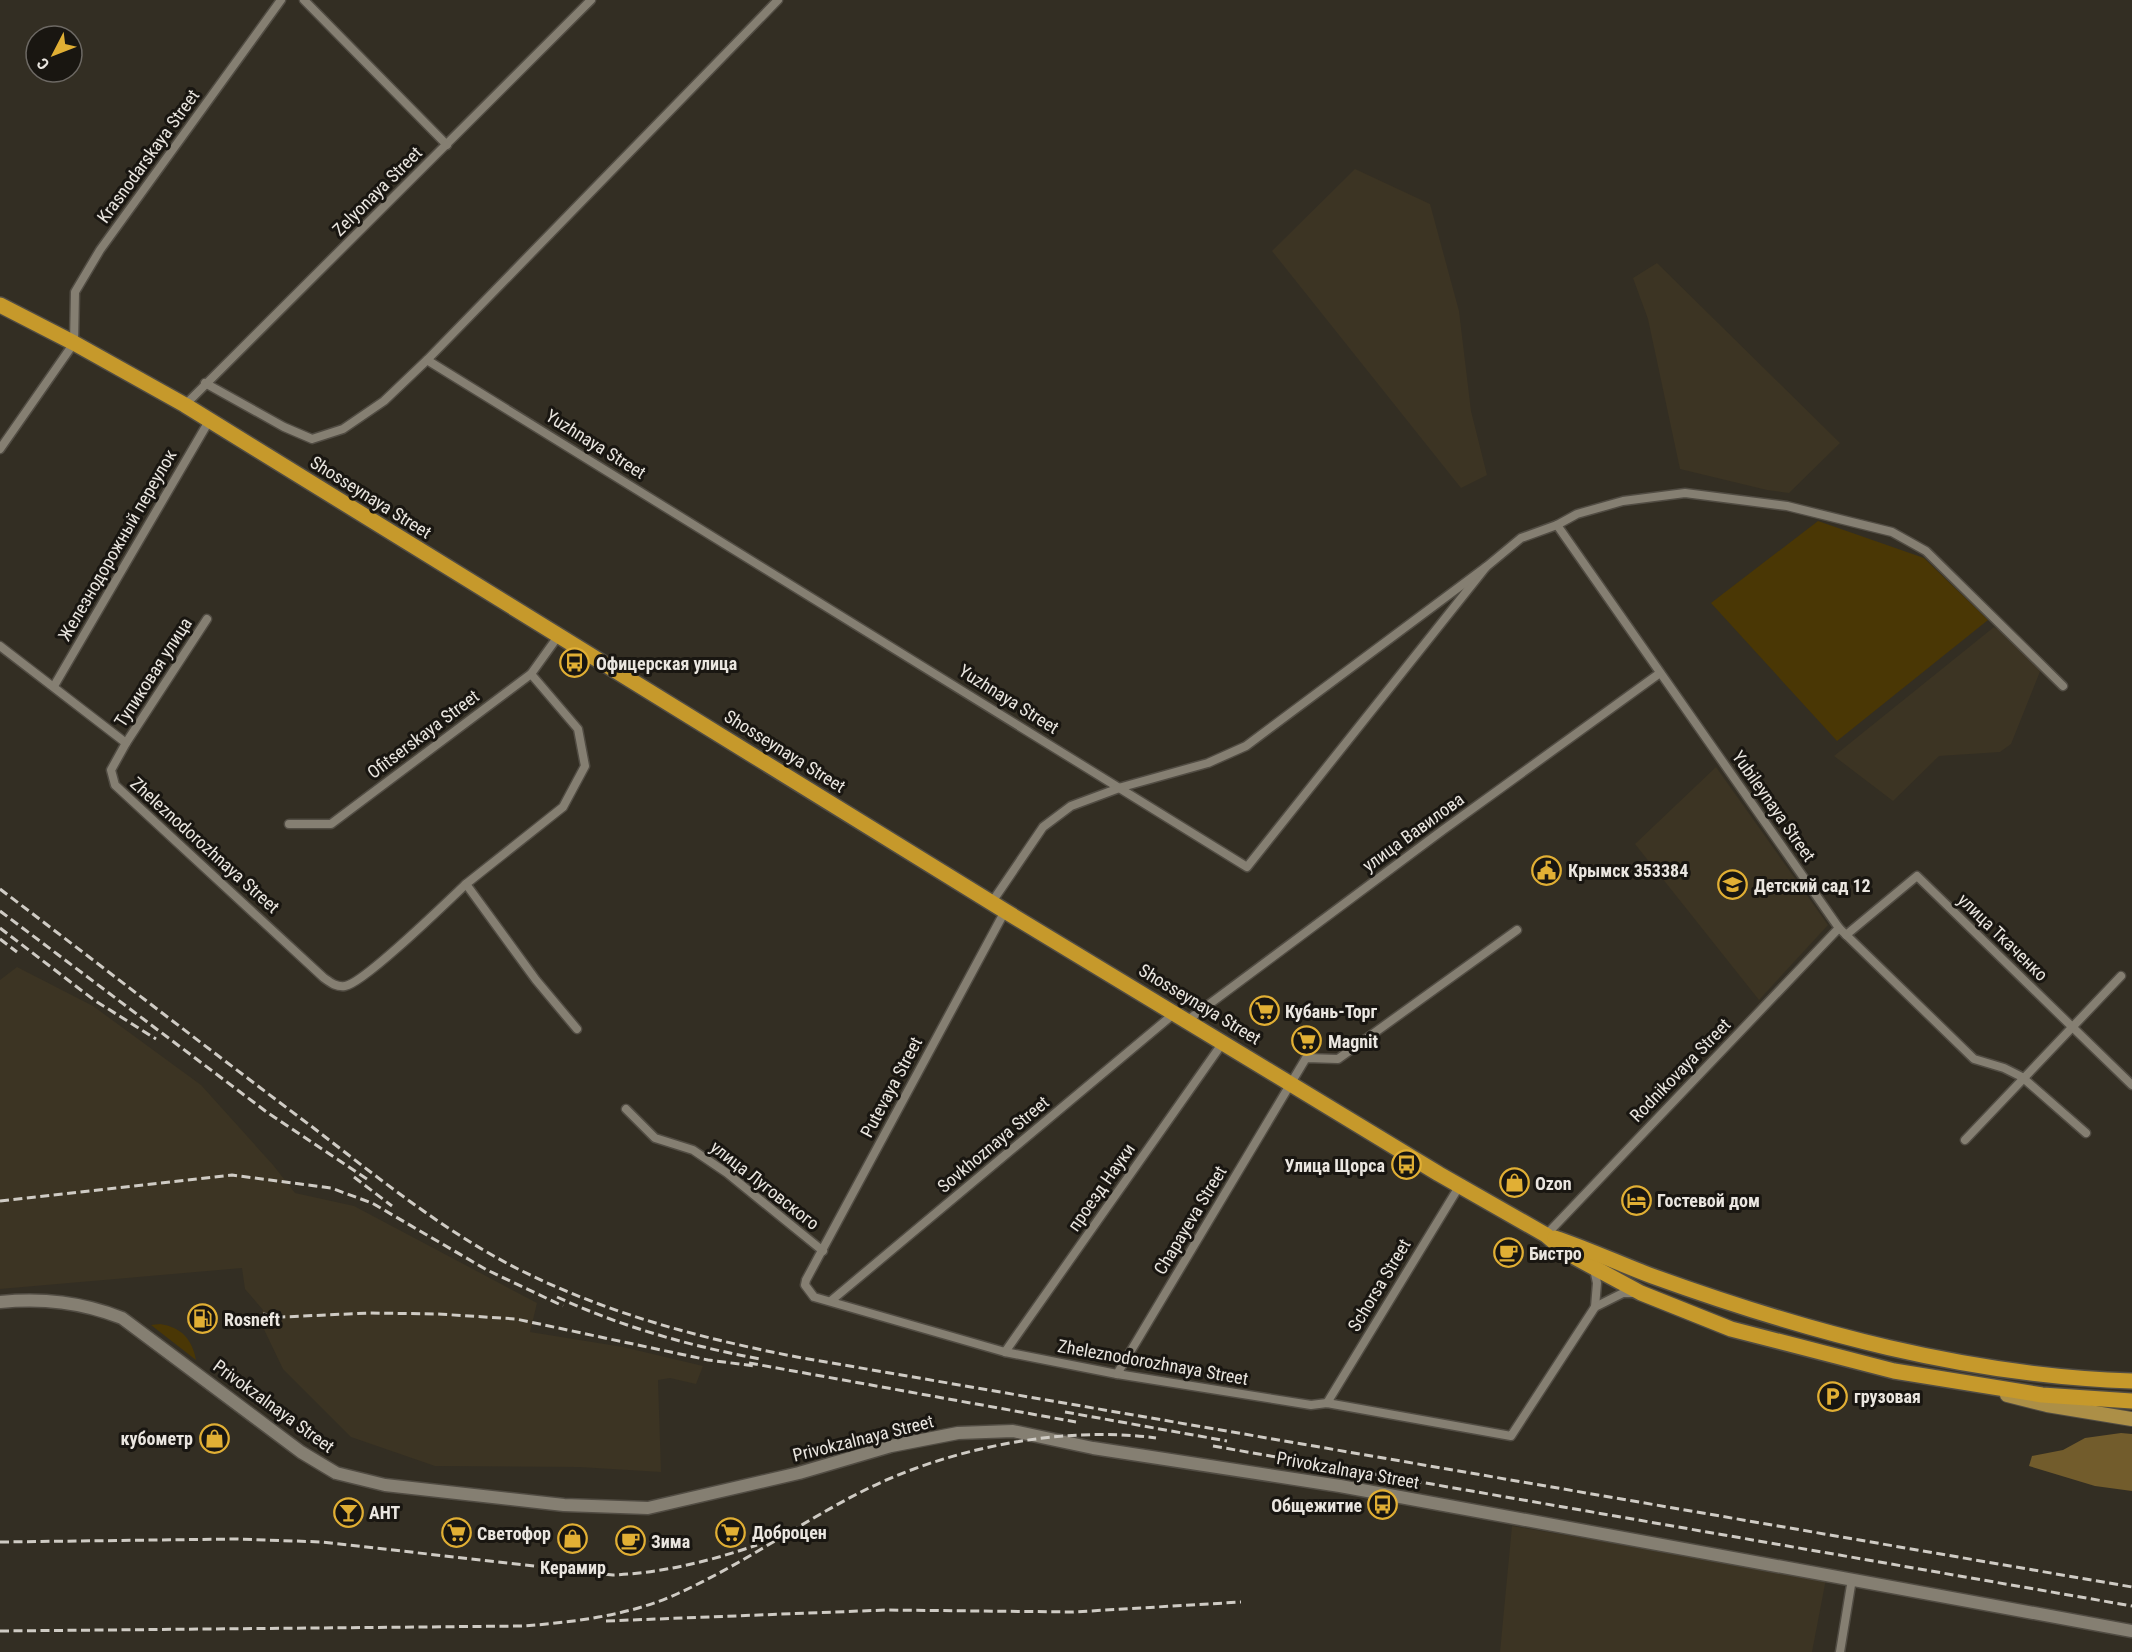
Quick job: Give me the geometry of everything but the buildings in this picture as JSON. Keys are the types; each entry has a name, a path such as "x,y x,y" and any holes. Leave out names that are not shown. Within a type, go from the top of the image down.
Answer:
{"highway":[{"name":"Shosseynaya Street","path":"0,305 185,405 999,906 1546,1235"},
{"path":"1546,1235 1567,1253 1641,1293 1731,1329 1832,1357 1958,1383 2042,1395 2132,1401"},
{"path":"1546,1235 1652,1276 1836,1335 1902,1351 2009,1370 2132,1381"}],"main road":[{"name":"Privokzalnaya Street","path":"0,1302 62,1301 102,1310 122,1318 301,1452 336,1473 385,1485 564,1505 648,1508 799,1473 900,1444 958,1433 1013,1431 1093,1448 1337,1485 2132,1631"},
{"path":"1958,1383 2046,1405 2132,1419"}],"street":[{"name":"Krasnodarskaya Street","path":"74,343 75,292 100,250 281,0"},
{"path":"304,0 447,145"},
{"name":"Zelyonaya Street","path":"185,405 591,0"},
{"path":"205,383 284,427 312,439 343,429 384,401 427,360 778,0"},
{"path":"0,448 74,343"},
{"name":"Yuzhnaya Street","path":"427,360 1247,867 1486,567"},
{"name":"Железнодорожный переулок","path":"54,686 210,421"},
{"path":"1486,567 1521,538 1557,525 1577,514 1623,501 1685,493 1787,506 1892,532 1926,550 2064,686"},
{"name":"Yubileynaya Street","path":"1557,525 1842,932 1974,1059 2004,1068 2022,1077 2086,1133"},
{"name":"Putevaya Street","path":"806,1280 995,925 999,906 1043,827 1071,806 1122,788 1208,763 1246,746 1486,567"},
{"name":"Тупиковая улица","path":"126,743 207,619"},
{"name":"Ofitserskaya Street","path":"289,824 331,824 531,674 559,635"},
{"path":"0,646 126,743"},
{"name":"улица Вавилова","path":"1182,1016 1660,673"},
{"path":"531,674 578,729 585,766 563,807 466,884 536,980 577,1029"},
{"name":"Zheleznodorozhnaya Street","path":"126,743 111,770 115,785 324,978 336,986 348,986 388,956 466,884"},
{"name":"улица Ткаченко","path":"1842,932 1917,876 2132,1085"},
{"name":"Chapayeva Street","path":"1117,1374 1306,1058 1338,1059 1517,930"},
{"name":"Rodnikovaya Street","path":"1546,1235 1842,932"},
{"path":"1965,1140 2022,1077 2121,976"},
{"name":"Sovkhoznaya Street","path":"832,1300 1182,1016"},
{"name":"проезд Науки","path":"1005,1352 1224,1041"},
{"name":"улица Луговского","path":"626,1109 655,1138 693,1150 727,1173 823,1251"},
{"name":"Schorsa Street","path":"1327,1403 1460,1185"},
{"path":"1594,1269 1597,1283 1595,1307"},
{"name":"Zheleznodorozhnaya Street","path":"806,1280 805,1284 814,1297 832,1300 1005,1352 1117,1374 1311,1405 1327,1403 1511,1436 1595,1307"},
{"path":"1595,1307 1623,1293 1641,1293"},
{"path":"1840,1652 1852,1579"}],"shaded area":[{"path":"1355,169 1430,204 1459,311 1471,411 1487,475 1461,488 1272,251"},
{"path":"1657,263 1840,443 1789,493 1767,490 1680,469 1648,319 1633,278"},
{"path":"1818,521 1924,558 1988,620 1837,741 1711,603"},
{"path":"1994,627 2020,643 2041,669 2011,744 2000,752 1939,756 1893,801 1834,756"},
{"name":"Детский сад 12","path":"1716,767 1828,925 1759,1000 1635,844"},
{"path":"17,967 93,1006 201,1085 295,1193 354,1206 537,1303 530,1332 623,1347 703,1366 696,1384 670,1378 658,1380 661,1472 579,1467 435,1466 351,1437 283,1369 259,1319 263,1310 245,1289 242,1268 0,1289 0,980"},
{"path":"160,1324 174,1328 184,1335 192,1346 196,1360 151,1325"},
{"path":"2121,1433 2132,1434 2132,1491 2095,1486 2029,1466 2032,1456 2063,1450 2085,1438"},
{"path":"1512,1526 1826,1579 1812,1652 1500,1652"}],"railway":[{"path":"0,889 436,1220 516,1268 618,1311 688,1332 797,1357 2132,1587"},
{"path":"0,911 268,1113 367,1179"},
{"path":"0,928 94,1000 156,1039"},
{"path":"0,939 17,952"},
{"path":"0,1201 232,1175 331,1188 372,1203 487,1270 563,1306"},
{"path":"354,1177 392,1206"},
{"path":"557,1297 606,1318 657,1334 760,1359"},
{"path":"263,1314 282,1317 369,1313 438,1314 516,1319 708,1360 755,1366"},
{"path":"749,1363 1076,1422"},
{"path":"1065,1412 1227,1441"},
{"path":"0,1631 524,1626 583,1620 642,1607 679,1593 725,1570 857,1494 927,1464 1003,1444 1042,1438 1081,1435 1156,1438"},
{"path":"1213,1446 2132,1606"},
{"path":"0,1542 237,1539 322,1542 613,1575 650,1572 686,1565 757,1545"},
{"path":"606,1621 886,1610 1073,1612 1241,1602"}],"place":[{"name":"Офицерская улица","path":"575,663"},
{"name":"Крымск 353384","path":"1547,870"},
{"name":"Детский сад 12","path":"1733,885"},
{"name":"Кубань-Торг","path":"1264,1011"},
{"name":"Magnit","path":"1307,1041"},
{"name":"Улица Щорса","path":"1406,1165"},
{"name":"Ozon","path":"1514,1183"},
{"name":"Гостевой дом","path":"1636,1200"},
{"name":"Бистро","path":"1508,1253"},
{"name":"Rosneft","path":"203,1319"},
{"name":"грузовая","path":"1833,1396"},
{"name":"кубометр","path":"214,1438"},
{"name":"Общежитие","path":"1383,1505"},
{"name":"АНТ","path":"348,1512"},
{"name":"Доброцен","path":"731,1532"},
{"name":"Светофор","path":"456,1533"},
{"name":"Керамир","path":"573,1538"},
{"name":"Зима","path":"630,1541"}]}
